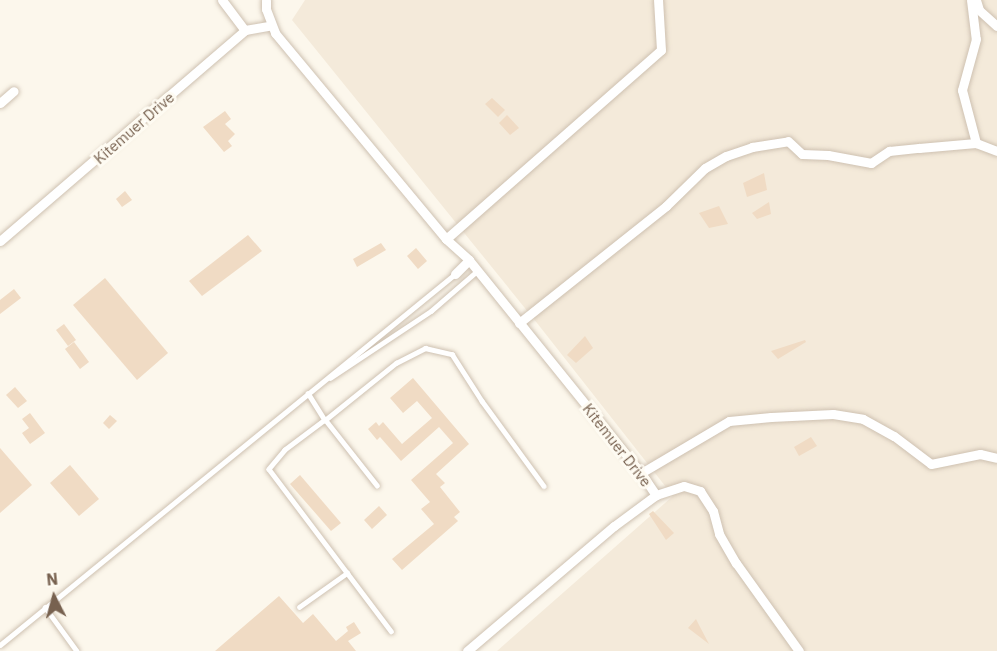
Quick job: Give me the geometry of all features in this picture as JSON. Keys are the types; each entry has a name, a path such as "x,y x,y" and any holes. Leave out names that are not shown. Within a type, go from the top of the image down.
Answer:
{"street":[{"path":"222,0 245,30 272,25 266,9 266,0"},
{"path":"446,239 661,50 658,0"},
{"path":"971,0 976,39 962,90 976,143"},
{"path":"976,0 979,10 997,26"},
{"name":"Kitemuer Drive","path":"272,25 275,33 446,239 469,260 641,473 656,495 614,526 467,651"},
{"name":"Kitemuer Drive","path":"0,241 245,30"},
{"path":"0,103 14,91"},
{"path":"519,323 666,206 705,168 726,156 752,147 788,141 802,154 828,155 871,163 889,151 976,143 997,151"},
{"path":"454,274 469,260"},
{"path":"641,473 729,421 833,414 863,419 894,436 931,464 980,454 997,458"},
{"path":"656,495 684,486 700,491 713,511 719,534 736,562 799,651"}],"lane":[{"path":"308,393 431,311 477,271"},
{"path":"0,645 454,274"},
{"path":"391,632 270,469 285,450 396,363 425,348 452,354 482,401 544,486"},
{"path":"308,393 325,420 378,486"},
{"path":"299,608 347,573"},
{"path":"45,606 77,651"}],"shaded area":[{"path":"305,0 997,0 997,651 497,651 673,496 537,323 292,20"}],"building":[{"path":"492,98 505,110 498,117 485,104"},
{"path":"225,111 231,119 225,124 235,134 228,141 232,146 224,152 203,127"},
{"path":"507,115 519,128 510,135 499,123"},
{"path":"764,173 767,190 747,197 743,183"},
{"path":"125,191 132,200 122,207 116,199"},
{"path":"769,202 771,214 757,219 752,213"},
{"path":"719,206 728,224 709,228 699,213"},
{"path":"248,235 262,251 202,296 189,281"},
{"path":"381,243 386,250 357,267 353,259"},
{"path":"416,248 427,261 418,269 407,256"},
{"path":"105,278 168,353 137,380 73,305"},
{"path":"14,289 21,298 0,314 0,300"},
{"path":"64,324 76,340 68,346 56,330"},
{"path":"585,336 593,348 576,363 567,355"},
{"path":"805,340 806,342 778,359 771,351"},
{"path":"74,342 89,362 80,369 65,349"},
{"path":"413,378 469,444 436,474 445,483 440,487 460,512 454,517 458,521 402,570 392,559 434,524 421,509 430,502 411,480 453,443 439,427 401,461 380,437 377,440 368,429 376,422 379,426 383,422 402,444 432,418 417,401 403,413 390,398"},
{"path":"15,387 27,401 18,408 6,395"},
{"path":"30,413 45,433 30,444 22,433 29,428 22,419"},
{"path":"110,415 117,421 109,429 103,423"},
{"path":"811,437 817,446 799,456 794,447"},
{"path":"0,448 32,485 0,513"},
{"path":"70,465 99,499 79,516 50,483"},
{"path":"300,475 341,523 331,531 290,484"},
{"path":"379,506 387,515 372,529 364,520"},
{"path":"653,511 674,533 666,540 649,514"},
{"path":"279,596 303,623 313,614 336,641 348,631 346,627 354,622 361,633 348,641 356,651 215,651"},
{"path":"696,619 699,625 709,644 688,628"}]}
